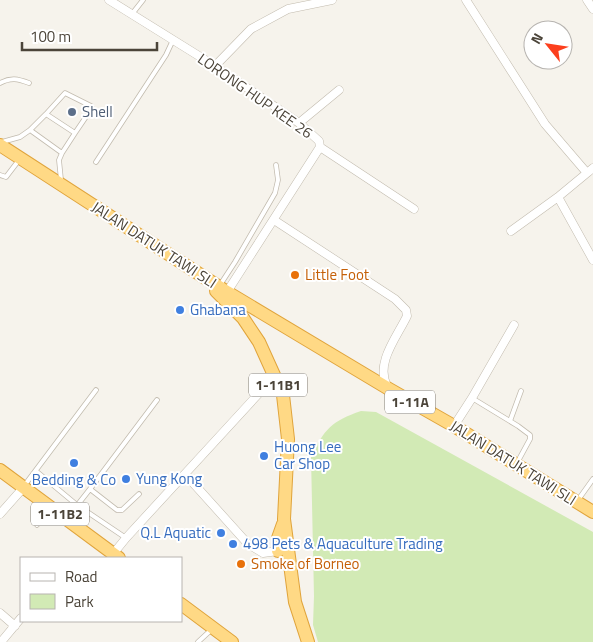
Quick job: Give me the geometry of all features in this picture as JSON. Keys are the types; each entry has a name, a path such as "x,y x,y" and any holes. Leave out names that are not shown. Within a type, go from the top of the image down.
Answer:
{"highway":[{"name":"JALAN DATUK TAWI SLI","path":"0,144 200,275 388,389 454,426 593,512"},
{"name":"1-11B1","path":"200,275 243,318 258,342 283,395 288,439 284,519 295,602 308,642"},
{"name":"1-11B2","path":"0,470 116,556"},
{"path":"278,551 278,538 284,519"},
{"path":"182,605 232,642"}],"street":[{"name":"LORONG HUP KEE 26","path":"109,0 215,66 299,123 319,141 320,147 414,209"},
{"path":"215,66 251,29 288,9 331,0"},
{"path":"466,0 545,124 590,170 558,197 511,231"},
{"path":"587,0 593,9"},
{"path":"299,123 339,90"},
{"path":"223,289 274,220 320,147"},
{"path":"558,197 593,260"},
{"path":"274,220 395,300 406,310 407,316 384,361 383,378 388,389"},
{"path":"454,426 514,326"},
{"path":"116,556 126,538 262,390"},
{"path":"185,474 248,544 263,553 278,551"},
{"path":"0,514 24,487"},
{"path":"0,613 15,626"},
{"path":"1,642 20,619"}],"lane":[{"path":"132,14 143,0"},
{"path":"96,162 166,55 173,40"},
{"path":"0,83 10,78 16,78 29,83"},
{"path":"0,144 20,137 30,130 65,93 91,106 92,108 59,160 63,186"},
{"path":"46,114 75,133"},
{"path":"30,130 62,153"},
{"path":"0,175 6,177 20,158"},
{"path":"223,289 275,193 278,180 276,165"},
{"path":"24,487 96,390"},
{"path":"510,421 521,391"},
{"path":"472,398 530,435 530,439 516,465"},
{"path":"66,518 157,400"},
{"path":"36,471 77,505 126,538"},
{"path":"576,502 593,479"},
{"path":"90,489 117,510 122,510 139,494"},
{"path":"37,526 52,508"},
{"path":"198,642 213,628"}],"green space":[{"path":"361,411 376,412 593,532 593,642 318,642 313,625 311,457 320,439 330,427 343,418"}],"place":[{"name":"Shell","path":"72,112"},
{"name":"Little Foot","path":"295,275"},
{"name":"Ghabana","path":"180,310"},
{"name":"Huong Lee Car Shop","path":"264,456"},
{"name":"Bedding & Co","path":"74,463"},
{"name":"Yung Kong","path":"126,479"},
{"name":"Q.L Aquatic","path":"221,533"},
{"name":"498 Pets & Aquaculture Trading","path":"233,544"},
{"name":"Smoke of Borneo","path":"241,564"}]}
